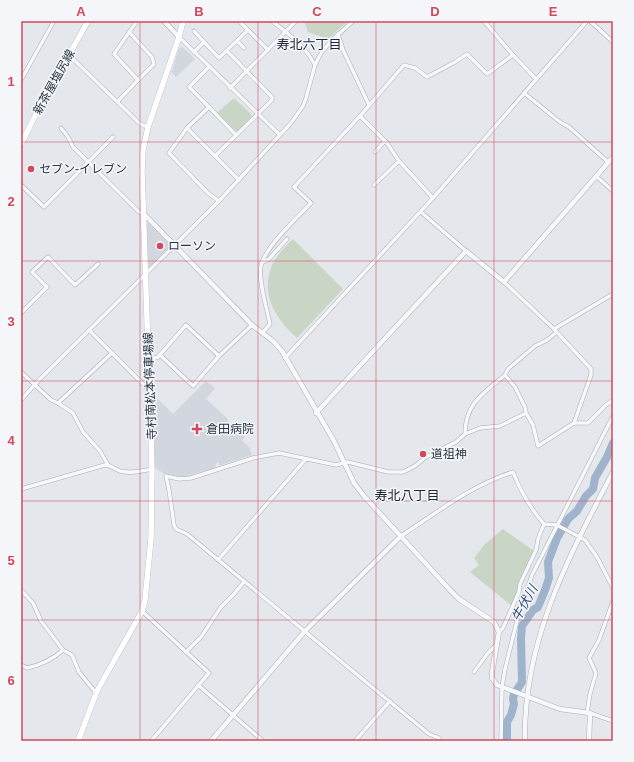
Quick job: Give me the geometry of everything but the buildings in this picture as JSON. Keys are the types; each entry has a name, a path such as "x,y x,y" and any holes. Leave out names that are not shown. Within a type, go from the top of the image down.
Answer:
{"main road":[{"name":"新茶屋塩尻線","path":"21,144 88,21"},
{"name":"寺村南松本停車場線","path":"78,741 96,693 142,611 145,600 151,539 152,469 142,150 148,127 179,37 183,21"}],"street":[{"path":"21,80 54,21"},
{"path":"138,21 114,54 138,80"},
{"path":"164,21 230,88 280,135"},
{"path":"239,21 268,50"},
{"path":"272,21 296,40 315,65"},
{"path":"230,88 296,21"},
{"path":"21,400 35,384 239,180 291,123 303,106 315,65 320,55 338,34 353,21"},
{"path":"484,21 536,79"},
{"path":"285,358 421,212 587,21"},
{"path":"590,21 613,42"},
{"path":"194,31 219,58 248,30"},
{"path":"118,101 154,64 152,56 129,32"},
{"path":"338,34 343,50 369,105"},
{"path":"237,41 244,48"},
{"path":"194,52 204,42"},
{"path":"215,156 272,100 272,97 227,51"},
{"path":"263,332 270,324 261,280 262,262 274,244 310,203 294,187 360,116 404,65 415,68 427,77 467,54 486,74 513,55"},
{"path":"69,55 140,124 148,127"},
{"path":"209,67 189,86 236,135"},
{"path":"524,93 560,122 569,127 608,162"},
{"path":"209,107 187,128 169,153 208,193 218,201"},
{"path":"360,116 385,141 398,161 433,198"},
{"path":"61,128 73,147 139,212 144,214 252,325 273,341 285,358 334,441 354,483 364,496 449,589 459,599 494,622 499,632"},
{"path":"187,128 239,180"},
{"path":"21,185 44,207 113,138"},
{"path":"375,152 385,141"},
{"path":"504,282 613,157"},
{"path":"374,185 398,161"},
{"path":"596,176 613,191"},
{"path":"421,212 504,282 556,330 591,369 592,375 574,423"},
{"path":"262,262 269,260 287,239"},
{"path":"316,412 466,251"},
{"path":"21,313 46,287 32,272 48,257 75,285 98,264"},
{"path":"465,434 465,423 468,413 477,399 535,346 547,340 556,330 613,294"},
{"path":"149,360 160,355 186,325 219,356"},
{"path":"160,355 193,386 219,356 252,325"},
{"path":"89,330 150,391"},
{"path":"58,403 112,353"},
{"path":"21,372 51,400 73,413 83,432 100,451 108,465 120,471 130,472 152,469"},
{"path":"505,375 515,388 525,407 526,413 533,425 538,446 574,423 588,422 613,400"},
{"path":"439,738 429,734 187,534 176,529 174,525 172,505 166,476 179,479 191,478 253,458 279,453 336,465 348,462 388,472 403,472 415,466 426,457 456,442 465,434 480,428 500,426 526,413"},
{"path":"501,741 504,687 513,634 532,575 613,416"},
{"path":"218,560 306,459"},
{"path":"21,489 108,465"},
{"path":"211,741 305,631 401,536 455,500 502,475 512,472 519,488 544,524"},
{"path":"525,741 524,724 526,696 538,639 551,600 578,536 613,472"},
{"path":"544,524 557,525 585,540 597,557 613,588"},
{"path":"544,524 538,539 536,550 520,584 519,592 503,628 499,632 492,678 497,685 560,709 589,713 613,721"},
{"path":"186,652 201,637 220,607 244,582"},
{"path":"21,590 33,603 41,621 64,650 72,655 79,672 96,693"},
{"path":"589,741 590,694 596,673 589,658 599,640 613,600"},
{"path":"142,611 209,673 151,741"},
{"path":"474,672 488,653 497,644"},
{"path":"21,665 27,668 40,665 64,650"},
{"path":"198,685 263,741"},
{"path":"355,741 390,701"}],"shaded area":[{"path":"183,47 195,59 176,77 170,71 172,71 179,48"},
{"path":"148,223 171,246 150,267 148,266 146,224"},
{"name":"倉田病院","path":"206,381 215,388 206,399 228,419 227,421 246,434 242,441 249,447 252,455 221,465 219,465 219,462 216,463 215,468 184,477 165,474 155,468 153,394 173,414"}],"green space":[{"path":"304,21 348,21 328,39 308,32"},
{"path":"234,98 251,114 251,117 238,131 236,131 217,113"},
{"path":"293,239 343,289 297,338 276,313 269,295 268,285 269,274 273,263"},
{"path":"503,529 534,551 512,606 470,572 479,565 474,558 485,544"}],"waterway":[{"name":"牛伏川","path":"507,741 507,722 514,704 514,694 522,682 522,626 533,610 538,607 545,590 549,578 548,562 557,538 568,519 577,511 586,496 593,489 595,478 613,443"}],"place":[{"name":"セブン-イレブン","path":"31,169"},
{"name":"ローソン","path":"160,246"},
{"name":"倉田病院","path":"197,429"},
{"name":"道祖神","path":"423,454"}],"district":[{"name":"寿北六丁目","path":"309,44"},
{"name":"寿北八丁目","path":"407,495"}]}
